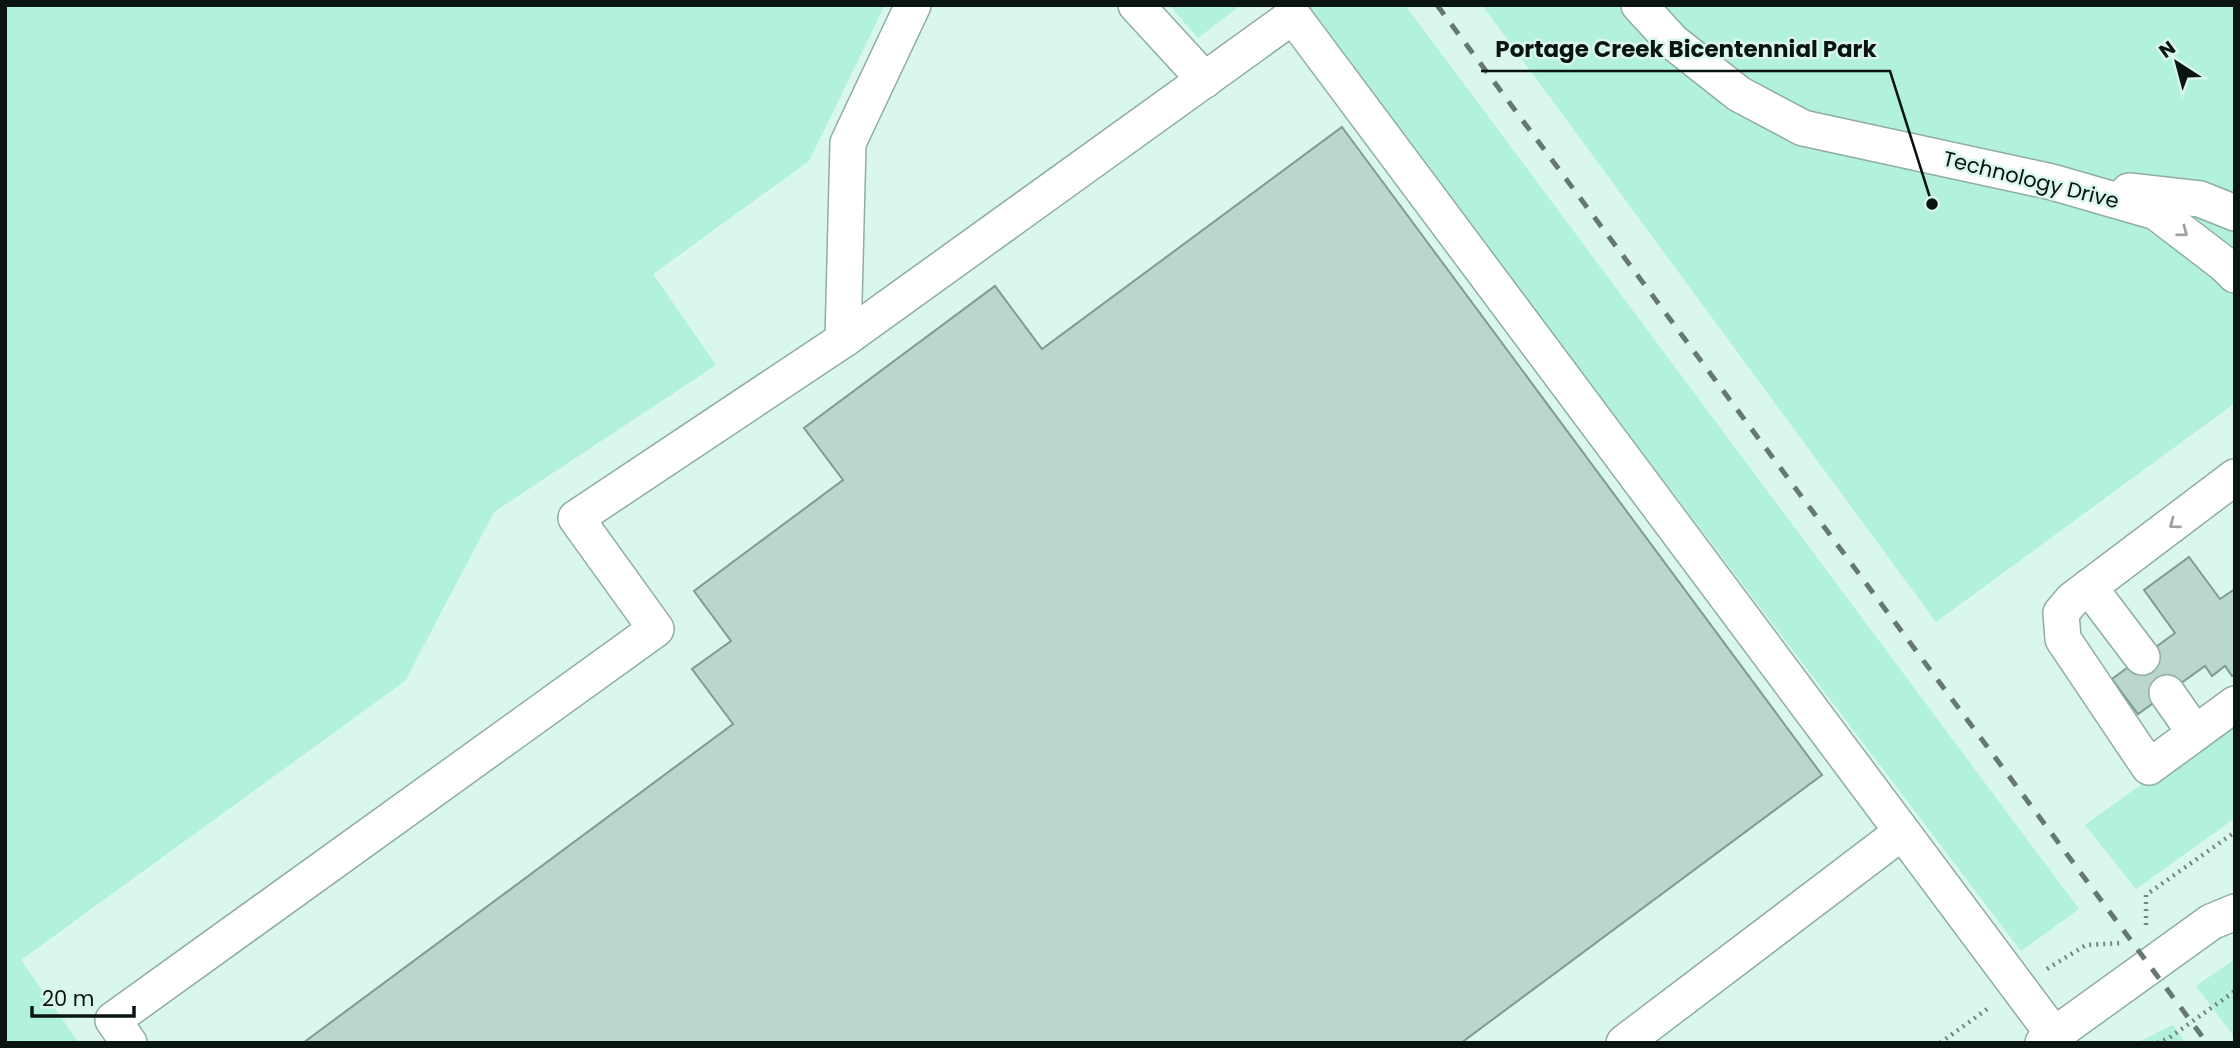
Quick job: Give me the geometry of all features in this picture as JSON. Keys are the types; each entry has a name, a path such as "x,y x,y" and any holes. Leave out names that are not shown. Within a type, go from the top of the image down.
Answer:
{"street":[{"path":"843,340 848,144 913,5"},
{"path":"1136,5 1205,80"},
{"name":"Technology Drive","path":"1639,5 1673,42 1739,94 1803,128 2052,182 2156,212 2235,275"},
{"path":"129,1043 113,1020 656,629 576,518 843,340 1293,16 2018,986 2049,1039 2223,917 2235,887"},
{"path":"2052,182 2200,199 2235,213"},
{"path":"2167,693 2205,725 2149,767 2063,639 2081,595 2232,483"},
{"path":"2081,595 2141,658"},
{"path":"1624,1043 1902,832"}],"path":[{"path":"2147,931 2146,895 2235,832"},
{"path":"1940,1043 2018,986 2085,945 2123,943 2130,939"},
{"path":"2157,1043 2169,1038 2235,990"}],"green space":[{"path":"5,5 885,5 809,161 653,274 716,365 494,512 405,681 21,960 79,1043 5,1043"},
{"path":"1169,5 1241,5 1198,38"},
{"path":"1303,5 1405,5 2079,909 2021,951"},
{"path":"1482,5 2235,5 2235,403 1936,622"},
{"path":"2235,717 2235,818 2136,889 2085,825"},
{"path":"2235,959 2235,1038 2196,986"},
{"path":"2173,1025 2186,1043 2137,1043"}],"building":[{"path":"1342,127 1822,775 1461,1043 303,1043 733,724 692,669 731,641 694,591 843,480 804,428 995,286 1042,349"},
{"path":"2189,557 2220,599 2235,589 2235,674 2232,676 2225,666 2212,676 2205,666 2138,714 2112,679 2175,633 2144,590"}],"tunnel":[{"path":"2142,657 2167,693"}],"railway":[{"path":"1437,5 2207,1043"}],"place":[{"name":"Portage Creek Bicentennial Park","path":"1932,204"}]}
